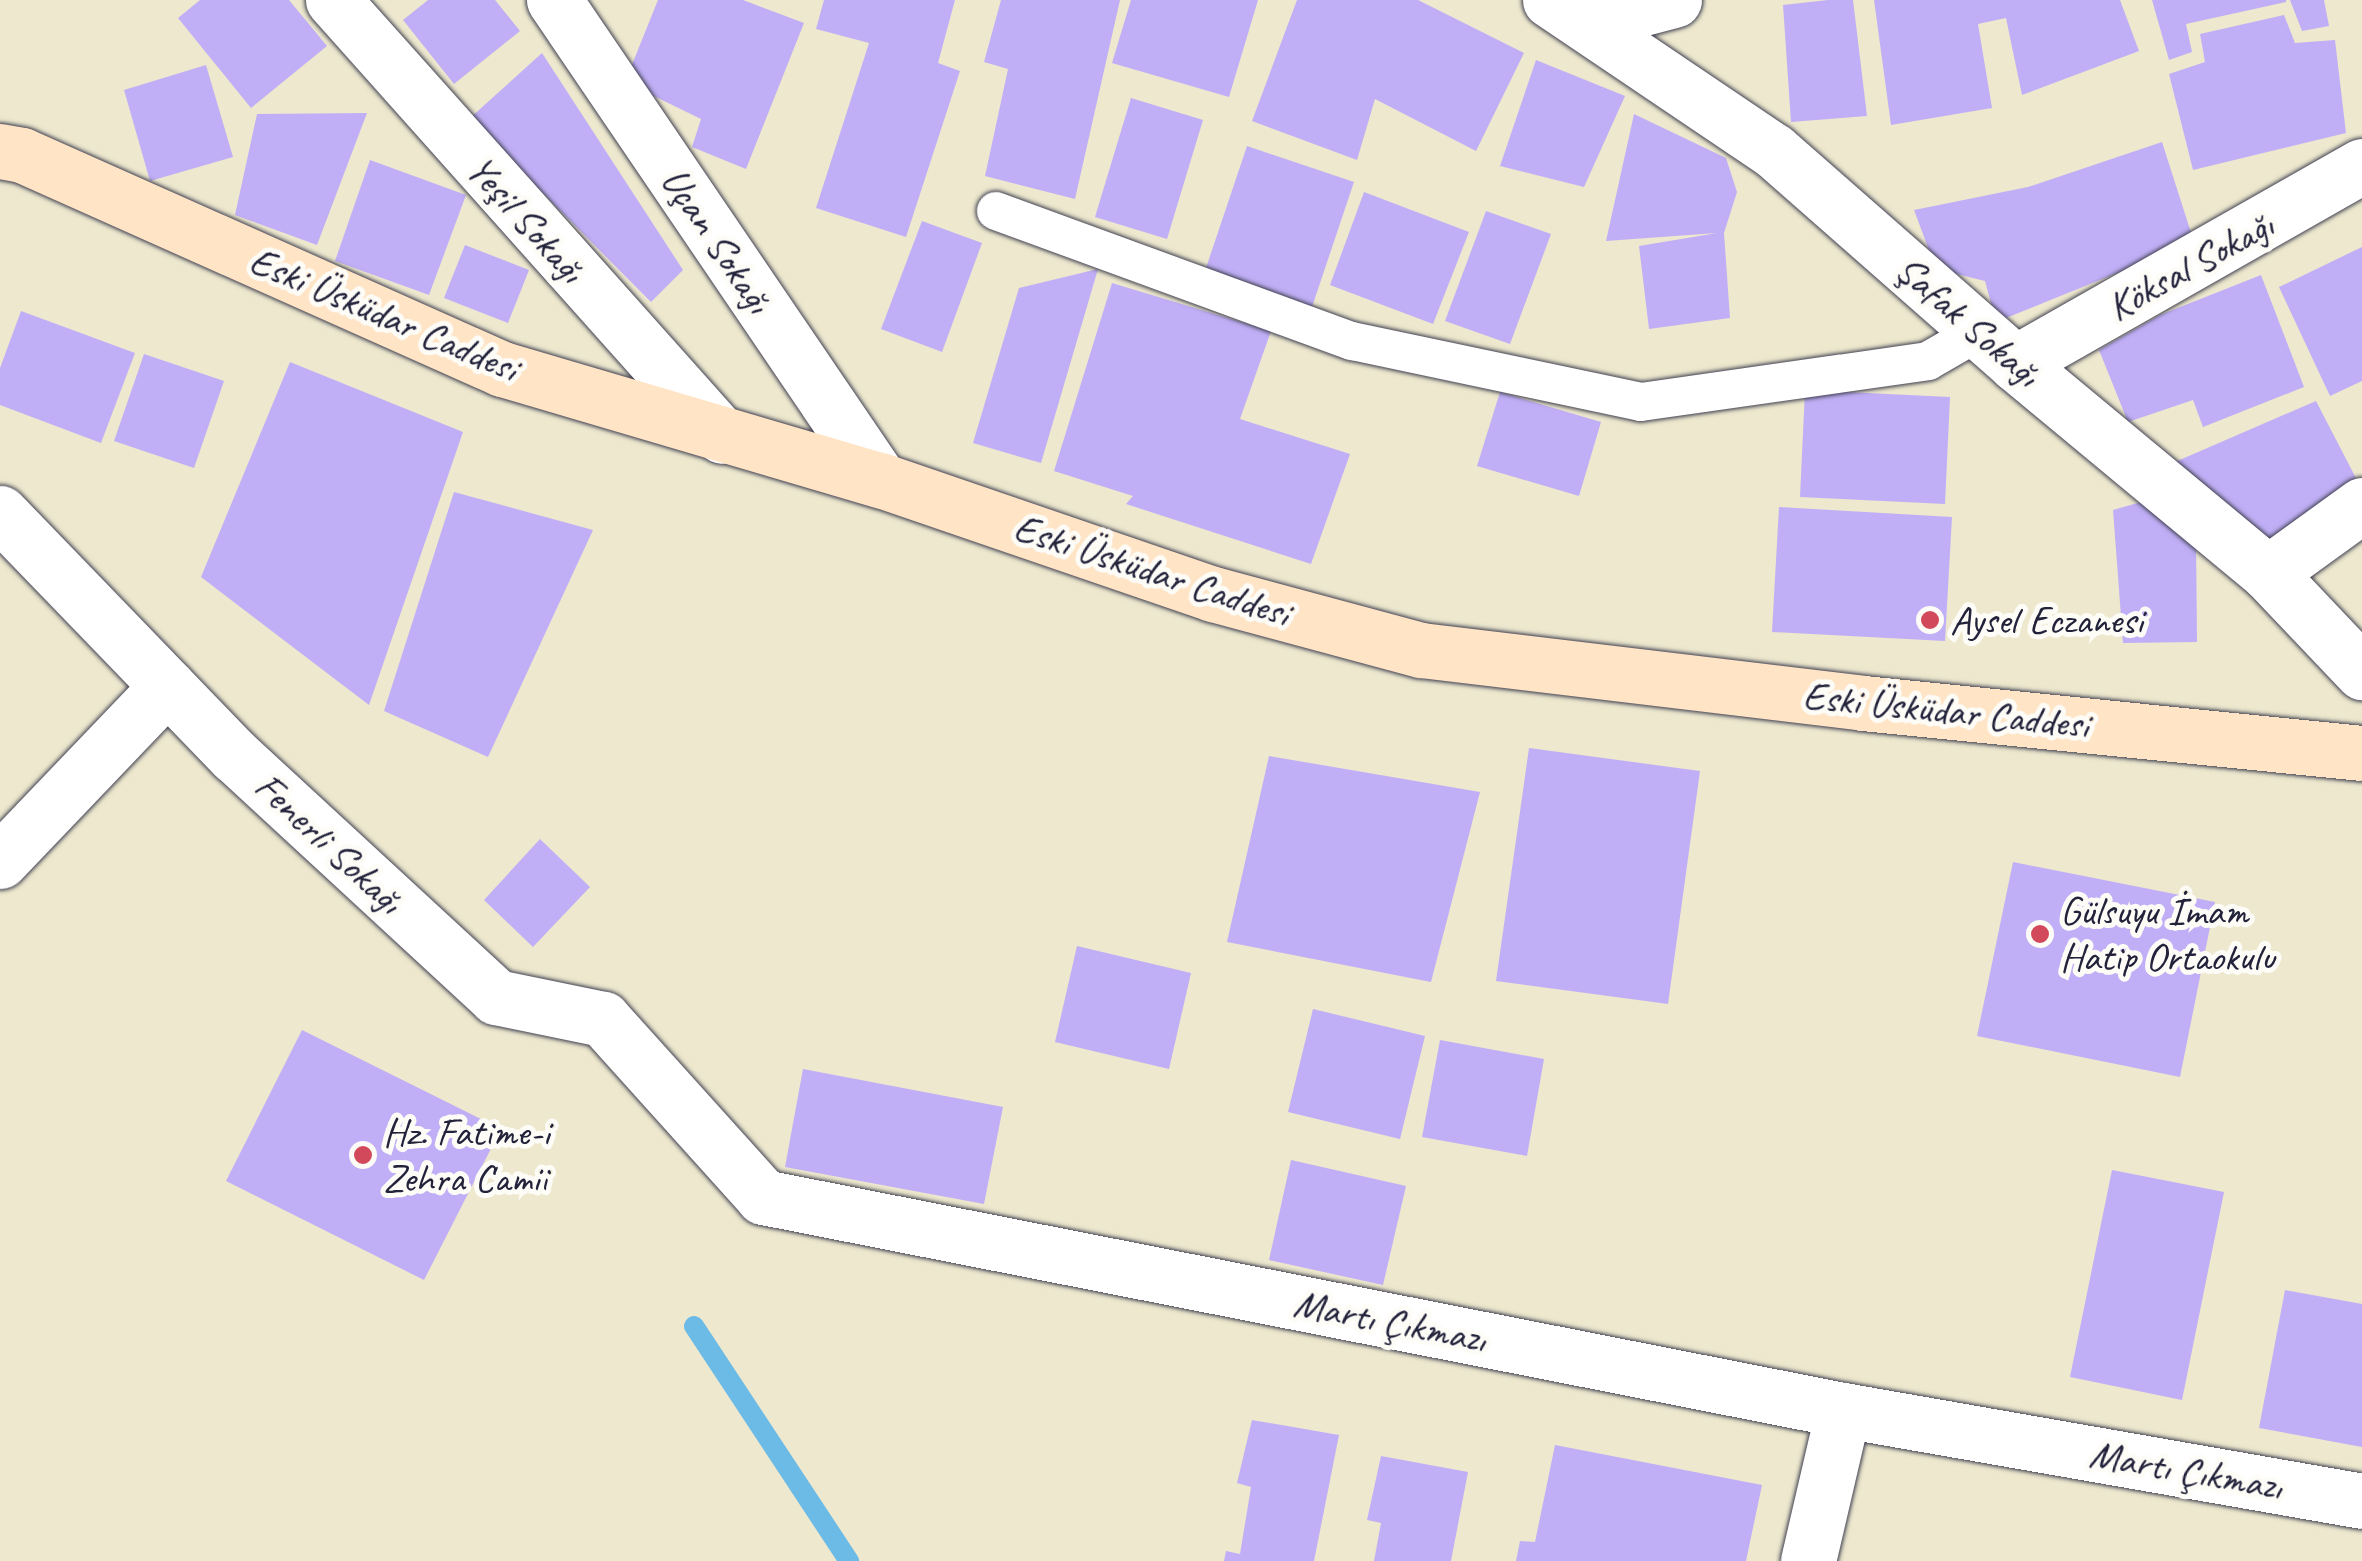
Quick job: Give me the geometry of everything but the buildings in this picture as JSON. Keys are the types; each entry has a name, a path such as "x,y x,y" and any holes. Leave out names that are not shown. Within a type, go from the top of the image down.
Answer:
{"main road":[{"name":"Eski Üsküdar Caddesi","path":"0,151 22,155 502,369 880,480 1213,594 1421,650 1863,703 2362,753"}],"street":[{"name":"Yeşil Sokağı","path":"332,0 722,436"},
{"name":"Uçan Sokağı","path":"554,0 880,480"},
{"path":"1569,11 1674,0"},
{"name":"Şafak Sokağı","path":"1569,11 1774,151 1998,347 2268,572 2362,672"},
{"name":"Köksal Sokağı","path":"1998,347 2362,166"},
{"path":"2268,572 2362,505"},
{"name":"Fenerli Sokağı","path":"0,513 234,755 496,997"},
{"path":"0,860 167,686"},
{"name":"Martı Çıkmazı","path":"496,997 603,1020 763,1197 1843,1410 2362,1501"},
{"path":"1808,1561 1843,1410"}],"lane":[{"path":"996,211 1352,340 1642,402 1928,361 1998,347"}],"waterway":[{"path":"694,1326 849,1561"}],"place":[{"name":"Aysel Eczanesi","path":"1930,620"},
{"name":"Gülsuyu İmam Hatip Ortaokulu","path":"2040,934"},
{"name":"Hz. Fatime-i Zehra Camii","path":"363,1155"}]}
